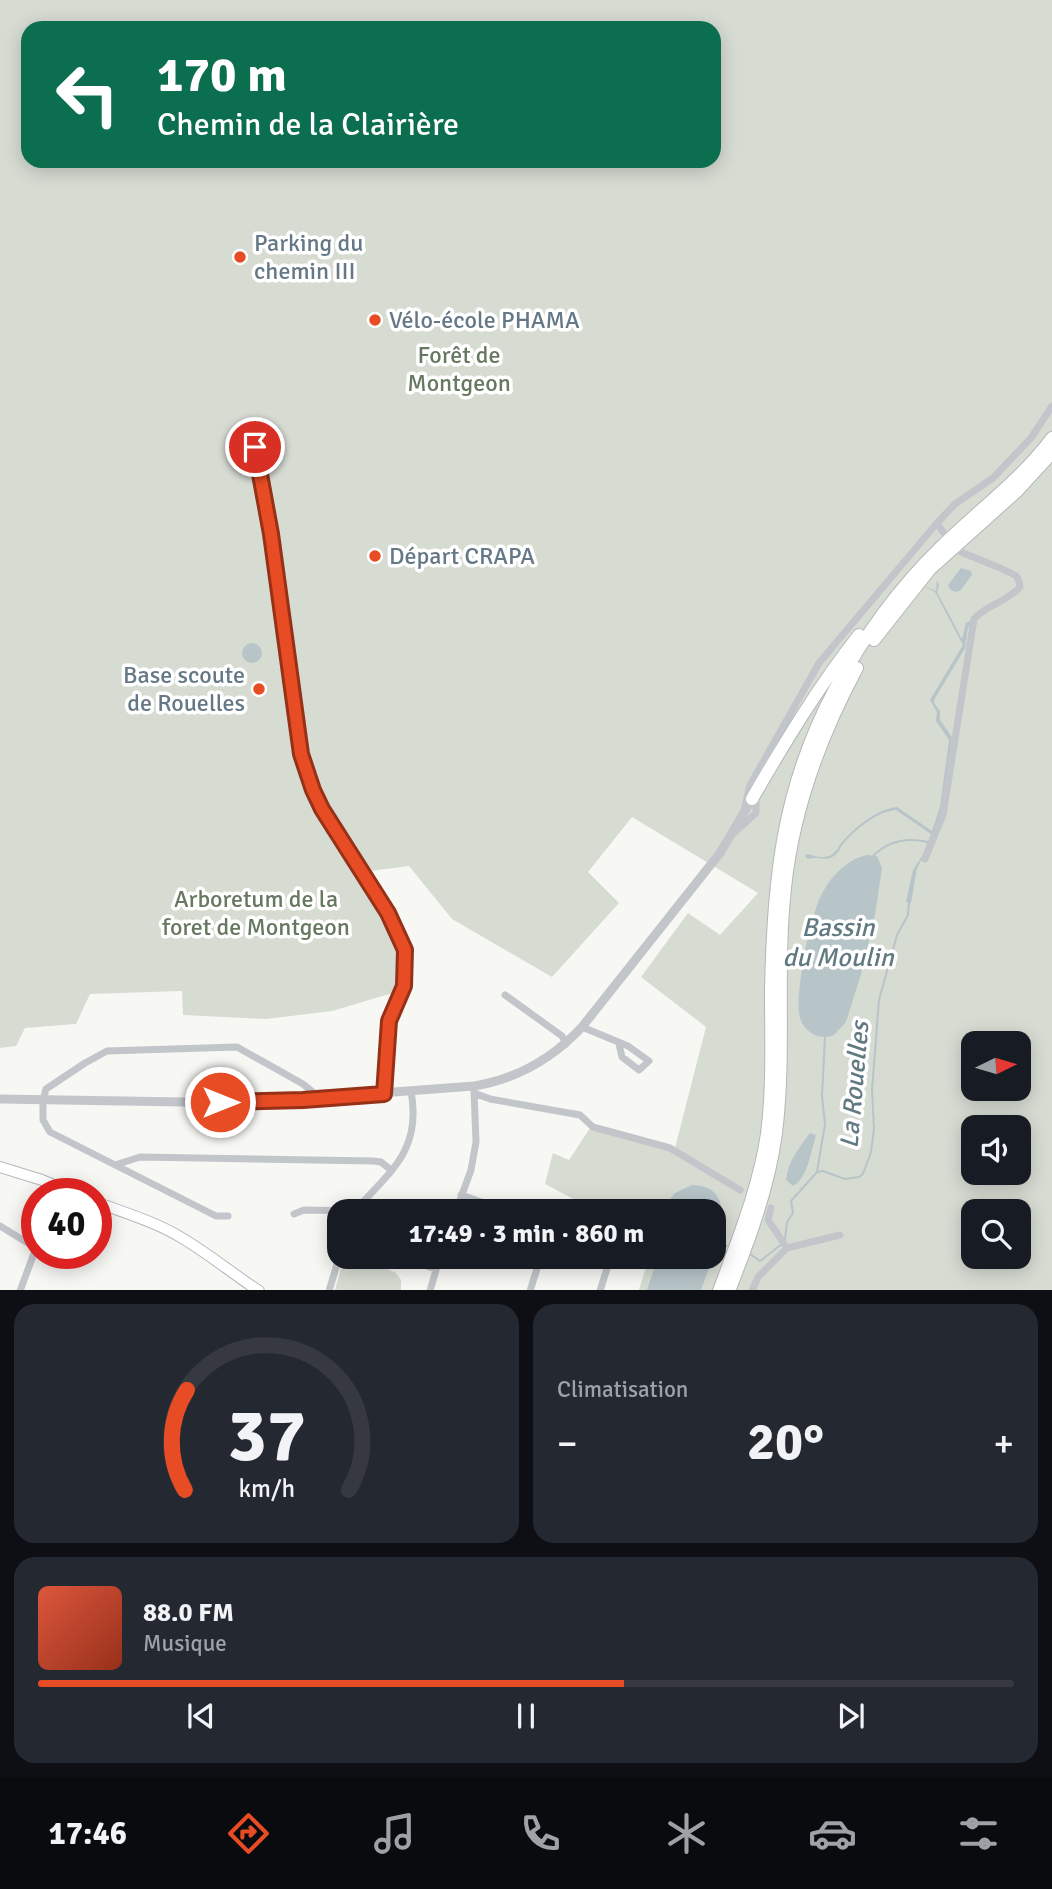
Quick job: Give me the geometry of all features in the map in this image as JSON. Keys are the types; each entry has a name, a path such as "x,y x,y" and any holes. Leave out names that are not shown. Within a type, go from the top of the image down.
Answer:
{"highway":[{"path":"749,797 832,669 889,597 1023,470 1052,438"},
{"path":"729,1290 771,1164 779,1097 784,890 790,847 809,774 825,732 859,664 879,633 930,569 1017,491 1052,453"},
{"path":"719,1290 754,1194 767,1133 775,896 786,819 797,779 818,724 855,654 897,595 937,550"},
{"path":"736,1290 752,1225"}],"main road":[{"path":"1,1169 28,1178"},
{"path":"112,1208 162,1227 182,1238 230,1273 259,1290"}],"street":[{"path":"0,1099 247,1103 321,1099 411,1091 474,1089 529,1069 566,1044 582,1027 733,834 749,797 819,663 937,523 956,504 993,478 1031,438 1052,405"},
{"path":"255,447 271,534 301,754 322,809 388,913 405,950 404,986 389,1021 384,1094"},
{"path":"937,523 943,532"},
{"path":"925,859 943,814 973,623 978,614 1015,593 1020,587 1019,579 1014,573 982,563 961,552"},
{"path":"733,834 756,813 756,802 749,797"},
{"path":"505,995 562,1036 566,1044"},
{"path":"582,1027 618,1044"},
{"path":"228,1216 216,1216 50,1132 43,1120 46,1089 107,1051 237,1048 303,1084 321,1099"},
{"path":"474,1089 490,1099 580,1115 593,1127 670,1149 740,1190"},
{"path":"460,1199 471,1170 476,1142 474,1089"},
{"path":"365,1199 404,1154 412,1136 414,1112 411,1091"},
{"path":"115,1165 140,1157 373,1161 381,1162 391,1170"},
{"path":"461,1195 473,1199"},
{"path":"771,1208 768,1220 788,1248"},
{"path":"295,1214 304,1210 327,1210"},
{"path":"0,1226 21,1239"},
{"path":"752,1290 758,1277 788,1248 840,1235"},
{"path":"20,1290 28,1269"},
{"path":"329,1290 335,1269"},
{"path":"430,1290 436,1269"},
{"path":"530,1290 537,1269"},
{"path":"600,1290 607,1269"}],"green space":[{"path":"0,0 1052,0 1052,1290 639,1290 645,1269 726,1269 726,1199 573,1199 545,1184 553,1153 569,1160 592,1125 675,1148 706,1027 641,977 688,913 720,935 758,893 632,817 588,872 619,903 552,977 452,919 409,866 370,871 369,877 394,915 407,947 409,961 406,986 396,992 332,1011 266,1019 183,1015 182,991 90,994 76,1024 25,1028 16,1046 0,1048"},
{"path":"341,1269 388,1269 396,1273 401,1280 401,1290 335,1290"}],"water":[{"path":"961,568 971,571 972,575 960,591 955,592 948,585"},
{"path":"937,580 937,592 962,639 966,623 972,620 965,648 934,700 940,711 940,720 952,737 943,811 917,868 911,903 906,902 913,870 931,834 896,810 882,814 861,827 831,858 808,859 805,856 831,855 861,824 890,808 897,807 932,831 940,807 949,740 936,721 937,712 930,700 963,645 935,592 923,586 936,591"},
{"path":"252,643 259,646 262,653 259,660 252,663 245,660 242,653 245,646"},
{"name":"Bassin du Moulin","path":"867,855 877,856 882,868 875,915 861,974 846,1022 834,1035 816,1036 803,1025 799,1013 805,951 813,916 823,892 836,874 853,860"},
{"path":"810,1133 816,1135 808,1163 802,1177 793,1186 786,1180 789,1167"},
{"path":"692,1185 705,1187 714,1192 718,1199 670,1199 675,1193"},
{"path":"654,1269 709,1269 701,1290 647,1290"}],"waterway":[{"path":"873,856 885,846 899,841 928,842"},
{"name":"La Rouelles","path":"785,1239 787,1222 793,1213 791,1201 817,1172 823,1171 845,1179 863,1174 871,1152 874,1129 872,1090 879,1000 897,935 908,915 909,901"},
{"path":"817,1172 825,1124 822,1096 825,1037"},
{"name":"La Rouelles","path":"750,1254 760,1261 782,1244"}],"place":[{"name":"Parking du chemin III","path":"240,257"},
{"name":"Vélo-école PHAMA","path":"375,320"},
{"name":"Départ CRAPA","path":"375,556"},
{"name":"Base scoute de Rouelles","path":"259,689"}],"route":[{"path":"220,1102 247,1103 384,1094 389,1021 404,986 406,960 400,934 372,886 331,827 313,790 301,754 271,534 255,447"}],"park label":[{"name":"Forêt de Montgeon","path":"459,369"},
{"name":"Arboretum de la foret de Montgeon","path":"256,913"}]}
